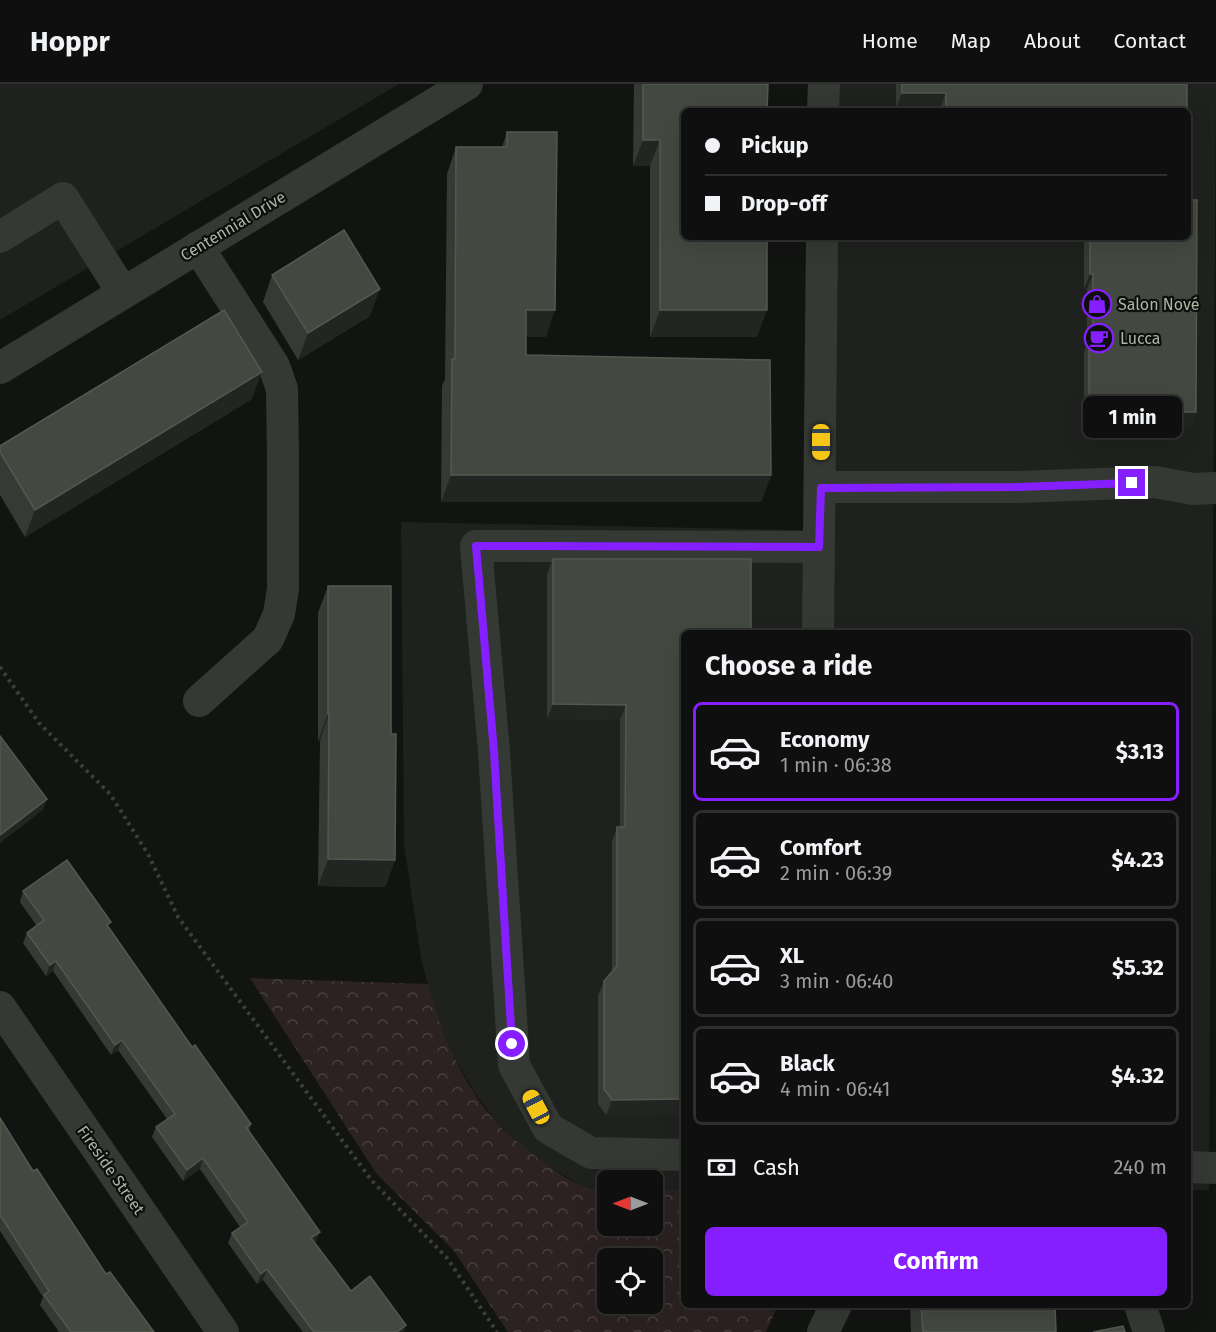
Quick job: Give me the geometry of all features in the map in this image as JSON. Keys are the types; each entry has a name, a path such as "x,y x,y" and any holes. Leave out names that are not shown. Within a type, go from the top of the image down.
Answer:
{"street":[{"name":"Centennial Drive","path":"0,368 467,84"},
{"path":"823,108 824,84"},
{"path":"0,237 63,198 123,293"},
{"path":"818,630 822,240"},
{"path":"198,247 274,366 282,389 283,457 283,589 279,614 267,639 199,701"},
{"path":"821,488 1018,487 1155,482 1193,489 1216,488"},
{"path":"681,1155 591,1153 548,1128 514,1065 494,752 476,546 819,547"},
{"name":"Fireside Street","path":"0,1007 223,1332"},
{"path":"1191,1167 1216,1168"},
{"path":"823,1332 835,1308"},
{"path":"1141,1308 1149,1332"}],"path":[{"path":"0,667 39,723 110,794 148,854 178,918 372,1181 447,1258 497,1332"}],"shaded area":[{"path":"0,84 399,84 0,320"},
{"path":"812,84 1216,84 1209,1190 1191,1190 1191,630 681,630 681,1191 663,1191 663,1170 597,1170 597,1189 580,1185 550,1167 522,1146 496,1122 473,1090 453,1055 435,1012 421,958 404,844 401,522 805,530 810,240 1191,240 1191,108 812,108"}],"green space":[{"path":"250,978 428,984 439,1021 454,1057 473,1091 496,1122 511,1137 559,1173 581,1185 597,1189 597,1236 663,1236 663,1191 681,1191 681,1308 777,1308 766,1332 508,1332 454,1251 376,1173"}],"building":[{"path":"643,84 768,84 767,108 681,108 681,240 767,240 767,310 660,310 660,140 643,140"},
{"path":"902,84 1187,84 1187,108 946,108 946,93 902,93"},
{"path":"507,132 557,132 555,310 526,310 526,355 770,360 771,475 451,475 452,359 455,359 456,147 507,147"},
{"path":"1191,200 1197,200 1196,412 1089,412 1089,337 1093,337 1093,274 1090,274 1090,240 1191,240"},
{"path":"344,230 380,289 308,333 272,275"},
{"path":"224,310 262,372 35,510 0,452 0,446"},
{"path":"553,559 751,559 751,630 681,630 681,1099 612,1100 604,1089 604,981 617,966 617,827 625,827 626,705 553,704"},
{"path":"328,586 391,586 391,734 396,734 395,860 328,859"},
{"path":"0,736 47,799 0,835"},
{"path":"67,860 111,922 107,925 192,1047 195,1045 251,1124 246,1127 320,1232 311,1238 351,1291 370,1276 406,1325 397,1332 314,1332 267,1269 261,1274 232,1233 248,1222 203,1158 187,1170 156,1127 175,1114 122,1040 115,1045 56,961 50,965 27,933 44,920 23,891"},
{"path":"0,1118 33,1171 37,1169 106,1274 110,1272 154,1332 71,1332 44,1295 49,1291 0,1215"},
{"path":"921,1308 1055,1308 1056,1332 923,1332"},
{"path":"1123,1326 1125,1332 1093,1332"}],"place":[{"name":"Salon Nové","path":"1097,304"},
{"name":"Lucca","path":"1099,338"}],"route":[{"path":"512,1044 494,752 476,546 819,547 821,488 1018,487 1132,483"}]}
